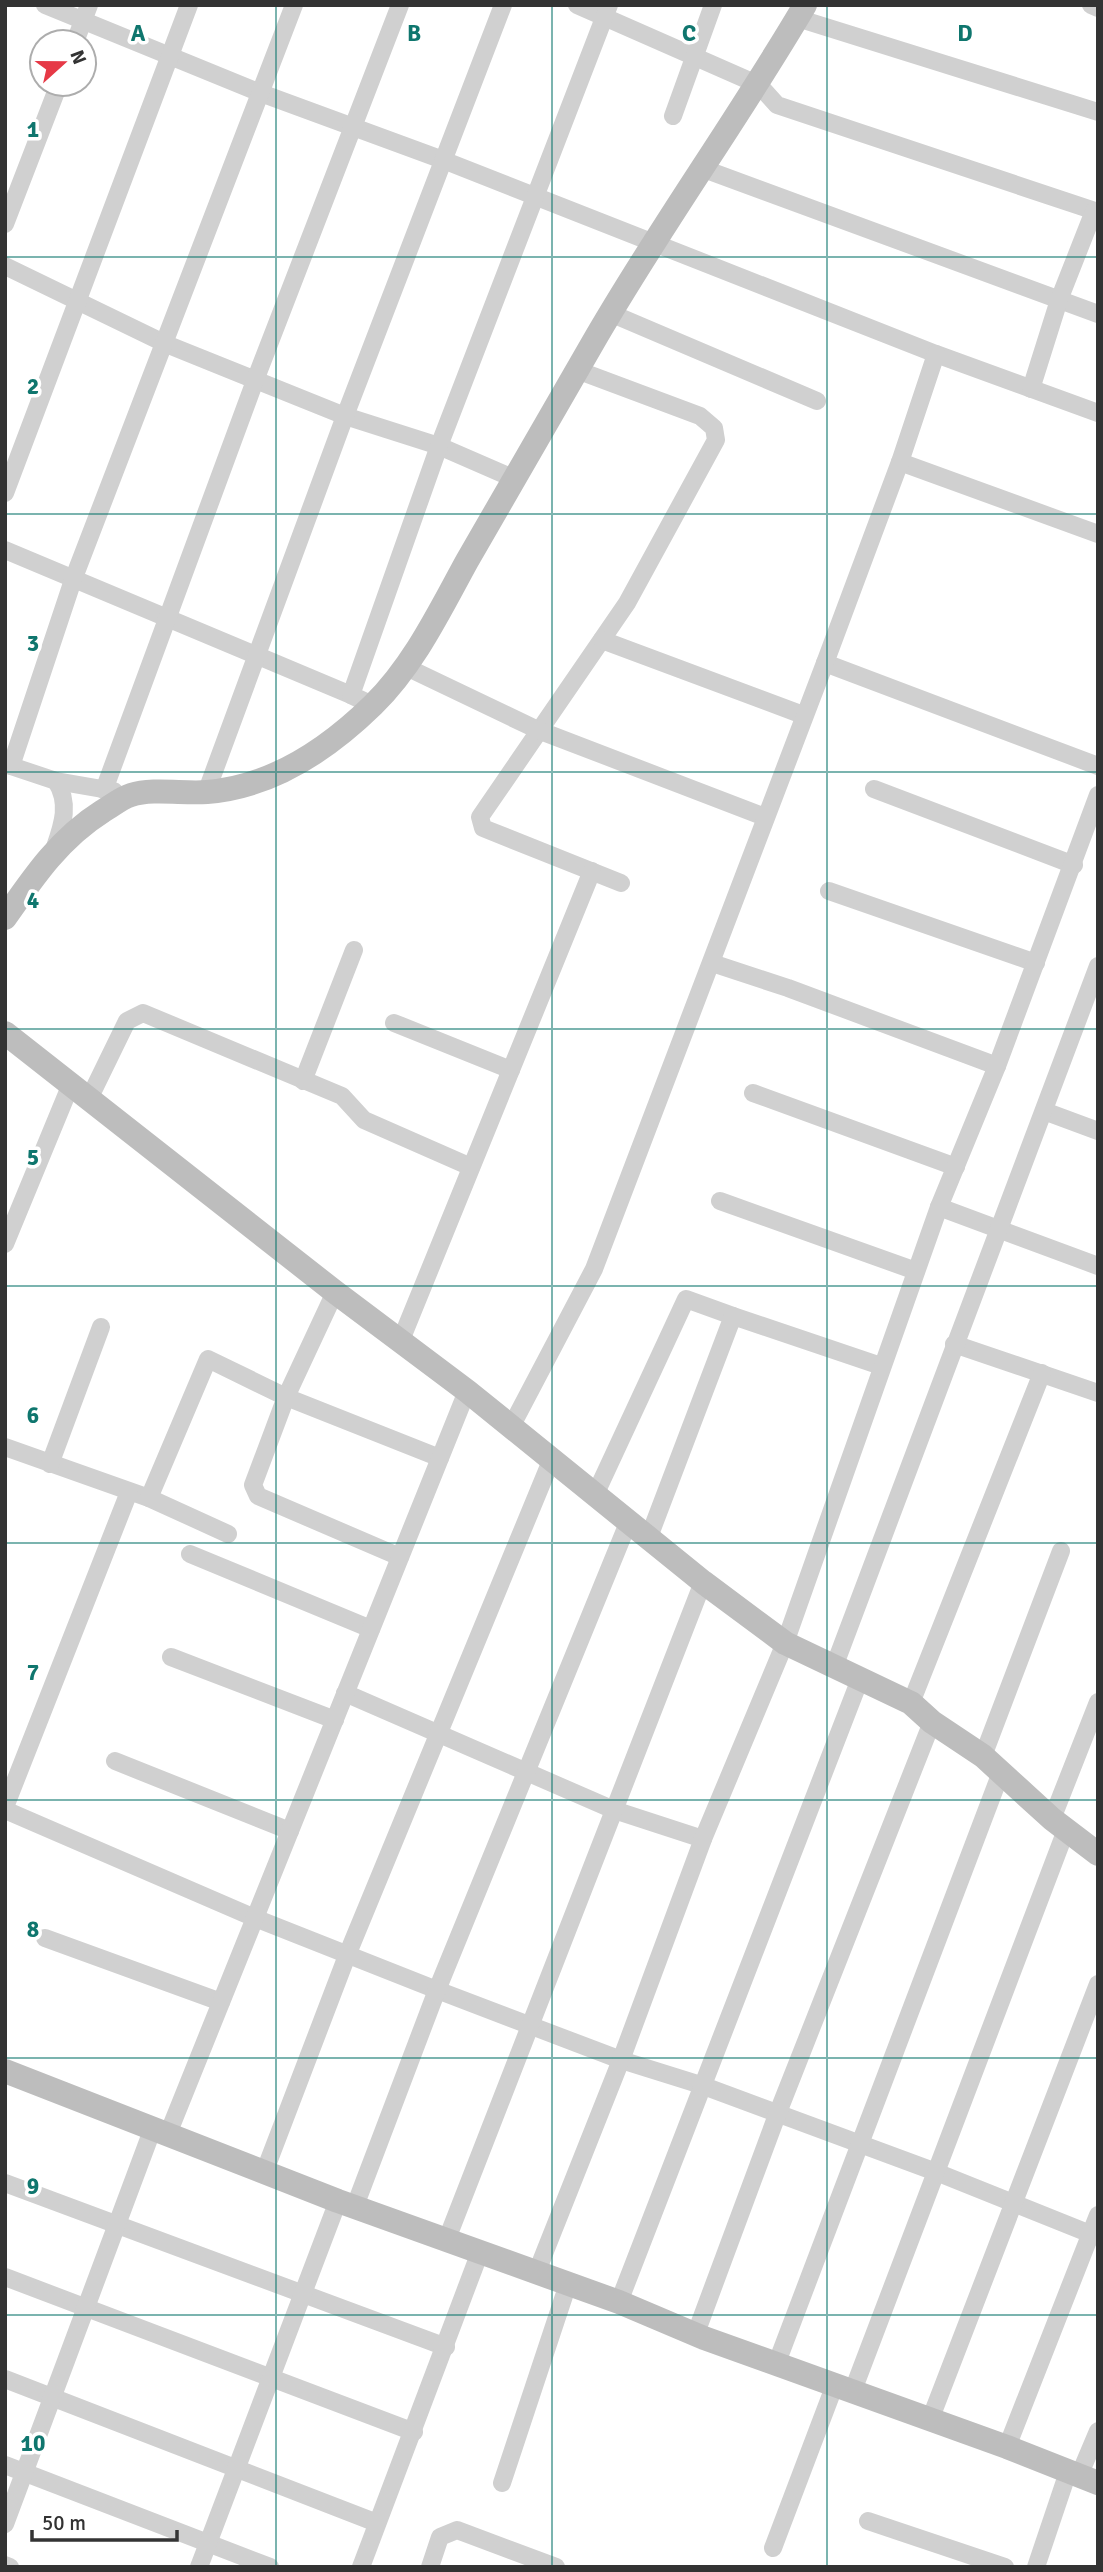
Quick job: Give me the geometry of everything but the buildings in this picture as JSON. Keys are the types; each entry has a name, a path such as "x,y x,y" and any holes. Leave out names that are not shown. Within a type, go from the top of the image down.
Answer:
{"street":[{"path":"46,5 86,14 169,56 258,92 443,160 936,354 1098,413"},
{"path":"5,493 189,5"},
{"path":"294,5 258,92 166,344 73,580 8,765 56,781 132,794 206,793 240,788 271,778 321,747 362,700 404,666 431,626 610,313 759,85 801,12 1098,111"},
{"path":"104,790 256,378 400,5"},
{"path":"206,793 345,416 503,5"},
{"path":"577,5 607,11 693,56 759,85 777,105 1096,211 1059,300 1031,389"},
{"path":"673,116 713,5"},
{"path":"1091,5 1098,8"},
{"path":"362,700 439,446 607,11"},
{"path":"5,224 54,98"},
{"path":"704,169 1098,314"},
{"path":"5,266 166,344 345,416 439,446 515,479"},
{"path":"610,313 817,401"},
{"path":"511,1427 594,1269 825,663 900,462 936,354"},
{"path":"577,370 699,416 714,428 716,440 670,530 602,640 480,817 483,828 621,883"},
{"path":"900,462 1098,534"},
{"path":"5,550 362,700"},
{"path":"602,640 803,715"},
{"path":"825,663 1098,766"},
{"path":"404,666 538,730 765,817"},
{"path":"55,848 65,811 61,789 56,781"},
{"path":"874,789 1074,865"},
{"path":"5,918 55,848 86,822 132,794"},
{"path":"536,2274 621,2060 703,1839 785,1643 939,1208 997,1066 1098,795"},
{"path":"401,1340 592,871"},
{"path":"829,891 1036,963"},
{"path":"303,1081 354,950"},
{"path":"712,963 788,988 997,1066"},
{"path":"834,1667 1098,966"},
{"path":"5,1244 80,1092 127,1021 143,1013 342,1096 364,1120 471,1167"},
{"path":"394,1023 511,1070"},
{"path":"5,1033 335,1292 467,1391 703,1582 785,1643 911,1703 932,1722 983,1756 1000,1775 1098,1854"},
{"path":"753,1094 956,1167"},
{"path":"1044,1111 1098,1131"},
{"path":"720,1201 916,1271"},
{"path":"939,1208 1098,1266"},
{"path":"335,1292 286,1397 253,1485 258,1496 400,1557"},
{"path":"595,1495 686,1299 881,1366"},
{"path":"649,1537 733,1316"},
{"path":"50,1464 101,1327"},
{"path":"954,1344 1098,1393"},
{"path":"149,1498 208,1359 286,1397 440,1458"},
{"path":"911,1703 1042,1373"},
{"path":"5,2524 87,2307 116,2222 221,2002 467,1391"},
{"path":"5,1447 149,1498 228,1534"},
{"path":"264,2173 348,1953 551,1461"},
{"path":"129,1492 5,1809 256,1918 437,1990 621,2060 701,2085 858,2146 936,2172 1094,2236"},
{"path":"199,2567 303,2292 346,2204 437,1990 628,1523"},
{"path":"983,1756 1061,1551"},
{"path":"190,1554 371,1629"},
{"path":"447,2239 703,1582"},
{"path":"171,1657 335,1720"},
{"path":"619,2302 860,1679"},
{"path":"345,1693 614,1810 703,1839"},
{"path":"773,2548 936,2172 1059,1825 1098,1702"},
{"path":"696,2333 777,2115 932,1722"},
{"path":"115,1760 290,1831"},
{"path":"776,2365 1000,1775"},
{"path":"45,1938 221,2002"},
{"path":"930,2420 1098,1984"},
{"path":"5,2071 346,2204 619,2302 776,2365 1007,2447 1081,2477"},
{"path":"5,2183 116,2222 446,2347"},
{"path":"1007,2447 1094,2236 1098,2216"},
{"path":"361,2567 480,2252"},
{"path":"5,2277 414,2432"},
{"path":"502,2483 568,2284"},
{"path":"5,2379 377,2523"},
{"path":"1036,2567 1081,2477 1098,2431"},
{"path":"5,2465 270,2567"},
{"path":"868,2521 1005,2567"},
{"path":"430,2567 440,2537 457,2530 556,2567"},
{"path":"5,2565 10,2567"}]}
